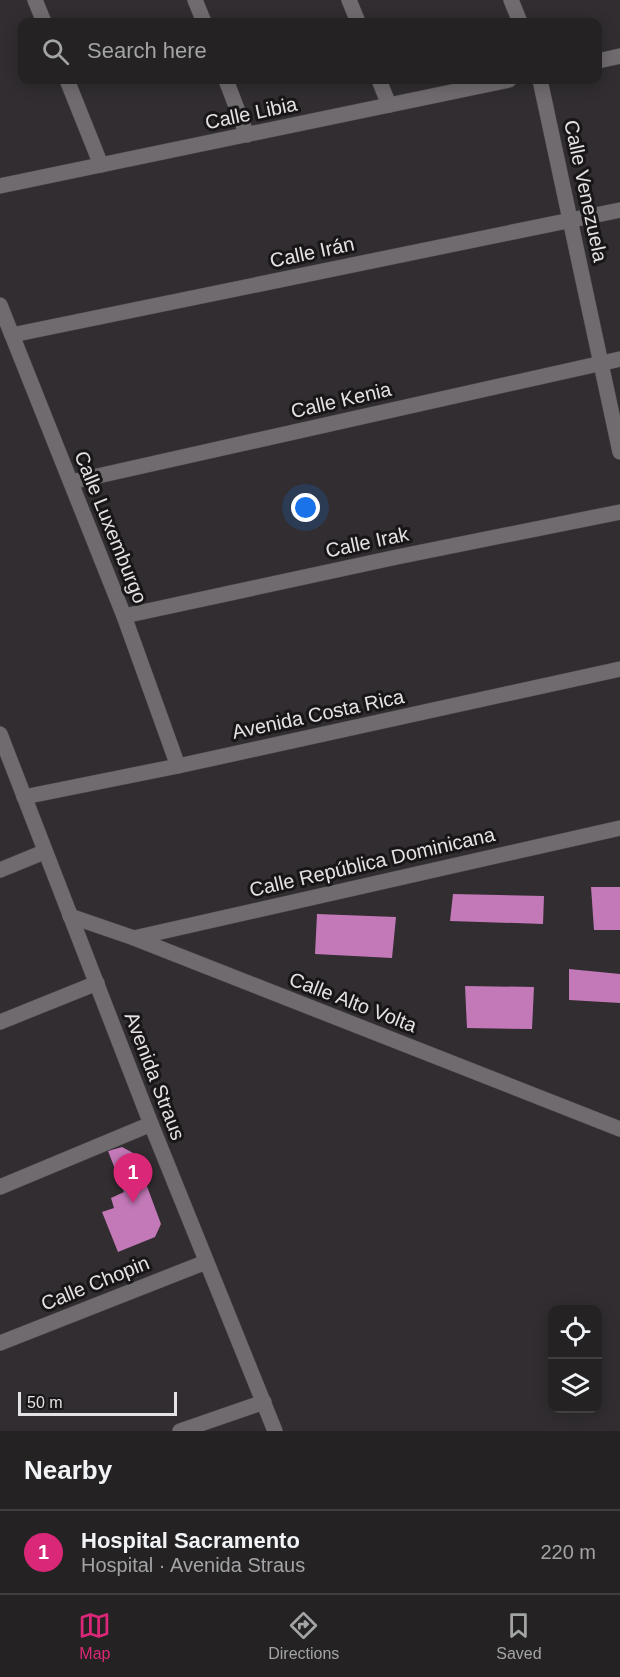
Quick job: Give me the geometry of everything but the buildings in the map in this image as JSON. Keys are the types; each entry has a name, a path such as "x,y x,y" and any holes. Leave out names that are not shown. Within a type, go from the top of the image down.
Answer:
{"street":[{"path":"35,0 42,18"},
{"path":"195,0 202,18"},
{"path":"349,0 356,18"},
{"path":"511,0 518,18"},
{"path":"602,60 620,56"},
{"path":"69,84 101,165"},
{"path":"228,84 247,135"},
{"path":"381,84 389,105"},
{"name":"Calle Libia","path":"0,186 490,84"},
{"name":"Calle Venezuela","path":"541,84 620,452"},
{"name":"Calle Irán","path":"12,335 620,210"},
{"name":"Calle Luxemburgo","path":"0,305 124,616 178,766"},
{"name":"Calle Kenia","path":"71,482 620,359"},
{"name":"Calle Irak","path":"124,616 620,512"},
{"name":"Avenida Costa Rica","path":"24,797 178,766 620,669"},
{"name":"Avenida Straus","path":"0,735 151,1124 275,1431"},
{"name":"Calle República Dominicana","path":"134,938 620,828"},
{"path":"0,870 44,852"},
{"name":"Calle Alto Volta","path":"70,916 134,938 620,1129"},
{"path":"0,1022 97,983"},
{"path":"0,1187 151,1124"},
{"name":"Calle Chopin","path":"0,1343 206,1262"},
{"path":"180,1431 264,1402"}],"place":[{"name":"Hospital Sacramento","path":"133,1203"}]}
